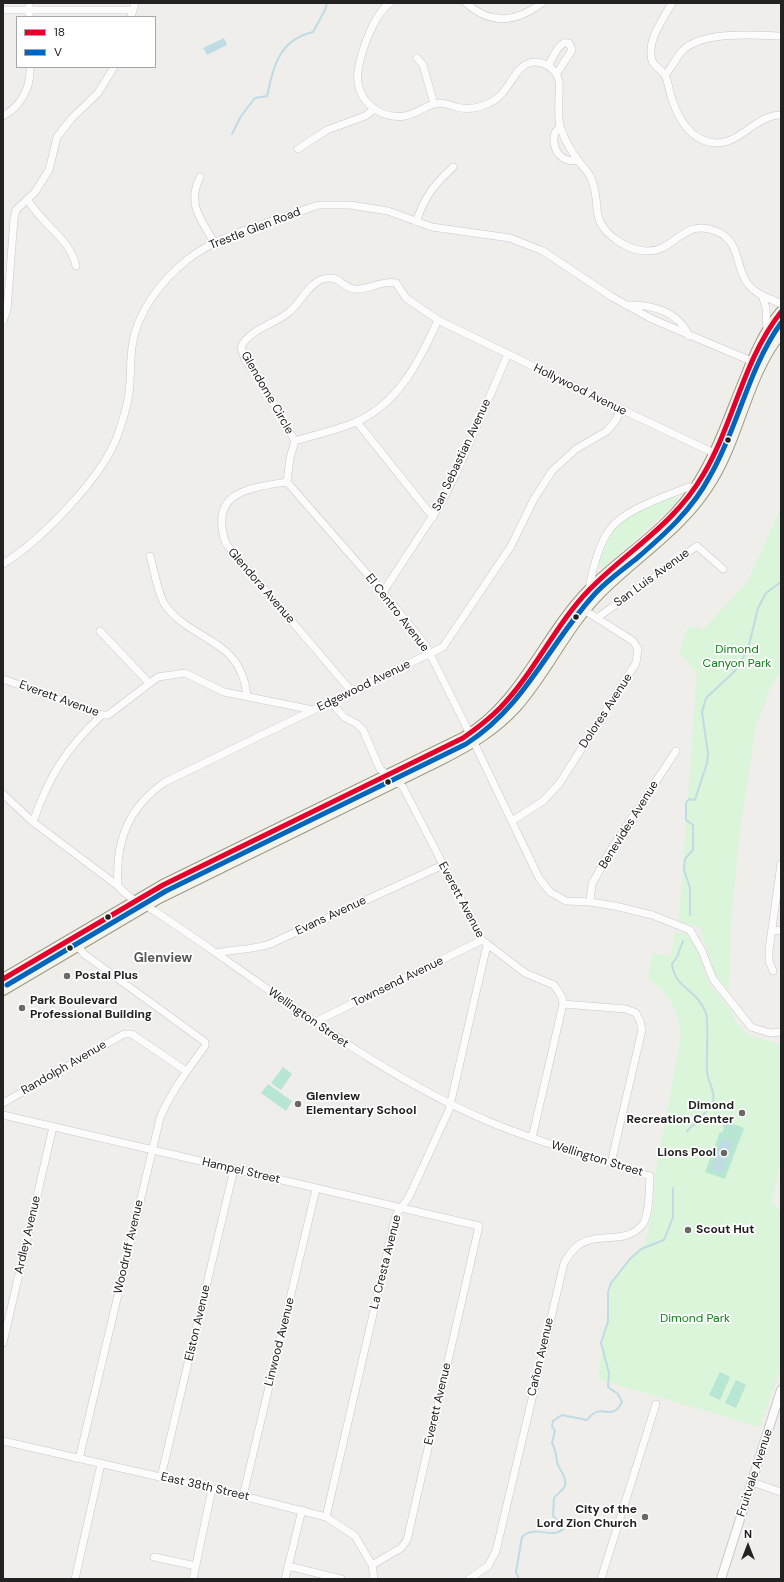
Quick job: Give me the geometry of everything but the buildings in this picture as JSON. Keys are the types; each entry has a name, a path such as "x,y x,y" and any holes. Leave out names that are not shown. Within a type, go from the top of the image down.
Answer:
{"main road":[{"path":"580,607 609,584 685,518 709,485 757,364 767,332 781,312"},
{"path":"757,364 781,333"},
{"path":"3,979 392,778 472,738 490,731 516,706 531,688 568,630 589,590 674,515 720,455"},
{"path":"3,990 135,901 189,872 392,778"}],"street":[{"path":"3,10 132,14 135,3"},
{"path":"390,3 381,12 374,23 361,58 358,72 358,84 362,95 374,109 384,115 404,116 415,113 434,104 441,103 466,108 488,104 504,93 523,66 534,62 548,66 557,73 560,80 560,127 579,161 592,179 599,222 610,236 634,249 647,251 658,250 689,230 704,228 717,232 728,239 735,249 744,278 748,284 762,295 781,304"},
{"path":"466,3 476,11 486,16 506,19 526,14 542,3"},
{"path":"672,3 651,48 651,57 655,66 665,75 671,98 683,123 691,134 708,142 726,142 737,137 760,120 771,115 781,115"},
{"path":"665,75 673,66 682,51 702,41 736,34 781,36"},
{"path":"548,66 561,44 566,42 569,43 572,50 557,73"},
{"path":"417,58 424,65 434,104"},
{"path":"3,116 12,111 20,102 27,88 30,68"},
{"path":"3,321 7,310 16,210 28,200 49,170 57,137 72,118 98,93 113,68"},
{"path":"298,149 327,130 365,116 374,109"},
{"path":"560,127 556,130 554,139 556,149 562,158 569,161 579,161"},
{"path":"416,222 423,200 437,182 453,167"},
{"path":"200,177 193,199 196,211 214,242"},
{"path":"28,200 34,210 68,247 74,256 76,266"},
{"name":"Trestle Glen Road","path":"3,564 27,545 62,513 99,469 117,437 129,393 132,346 140,316 161,286 187,260 214,242 319,205 350,205 388,211 416,222 448,230 510,238 541,250 625,305 689,336 757,364"},
{"name":"Glendome Circle","path":"295,441 242,353 241,347 244,340 289,313 314,285 321,280 331,278 340,280 353,289 362,289 390,282 396,283 406,298 438,320"},
{"path":"762,295 766,308 767,332"},
{"path":"625,305 652,306 664,311 685,326 689,336"},
{"path":"287,482 290,458 295,441 357,422 382,406 407,381 424,353 438,320"},
{"name":"Hollywood Avenue","path":"438,320 621,409 720,455"},
{"name":"San Sebastian Avenue","path":"383,592 433,517 456,474 508,354"},
{"name":"Edgewood Avenue","path":"118,886 118,856 122,839 138,806 149,794 165,782 443,647 511,546 534,499 552,471 576,449 607,431 616,420 621,409"},
{"path":"357,422 433,517"},
{"name":"El Centro Avenue","path":"287,482 383,592 426,646 539,878 550,892 566,901 590,902 652,915 690,930 702,951 713,979 750,1027 770,1033 781,1032"},
{"name":"Glendora Avenue","path":"287,482 249,488 234,496 225,506 221,517 221,530 226,544 352,692"},
{"path":"589,590 593,568 610,530 617,522 628,514 688,487 696,487"},
{"name":"San Luis Avenue","path":"597,618 697,546 723,569"},
{"path":"150,556 164,604 178,620 211,639 228,652 242,670 247,696"},
{"name":"Dolores Avenue","path":"512,821 543,801 559,784 636,663 638,649 633,641 580,607"},
{"path":"100,631 149,683"},
{"name":"Everett Avenue","path":"3,679 102,715 108,715 158,677 185,673 224,692 313,710"},
{"name":"Everett Avenue","path":"331,702 344,717 357,724 363,730 380,769 403,787 484,943 525,973 554,985 562,997 563,1004"},
{"path":"33,822 52,775 70,748 102,715"},
{"name":"Benevides Avenue","path":"590,902 592,884 612,848 676,751"},
{"name":"Wellington Street","path":"3,794 33,822 118,886 125,894 216,953 313,1023 371,1061 450,1104 532,1138 611,1162 650,1176"},
{"path":"773,971 770,961 781,864"},
{"name":"Evans Avenue","path":"216,953 231,949 257,948 270,944 443,865"},
{"path":"773,930 781,931"},
{"name":"Woodruff Avenue","path":"75,942 84,954 205,1042 205,1046 186,1071 166,1102 151,1150 79,1459"},
{"name":"Townsend Avenue","path":"313,1023 484,943"},
{"name":"La Cresta Avenue","path":"326,1517 396,1214 409,1197 450,1104 484,943"},
{"path":"532,1138 563,1004 626,1009 636,1013 642,1030 611,1162"},
{"name":"Randolph Avenue","path":"3,1103 124,1034 132,1034 186,1071"},
{"name":"Hampel Street","path":"3,1115 479,1226"},
{"name":"Ardley Avenue","path":"3,1343 53,1127"},
{"name":"Elston Avenue","path":"161,1477 234,1169"},
{"name":"Cañon Avenue","path":"470,1579 488,1566 496,1551 564,1263 569,1255 580,1244 598,1239 619,1238 632,1233 643,1223 649,1202 650,1176"},
{"name":"Linwood Avenue","path":"242,1496 316,1188"},
{"name":"Everett Avenue","path":"372,1565 396,1552 407,1540 479,1226"},
{"name":"Fruitvale Avenue","path":"724,1578 781,1390"},
{"path":"601,1579 656,1404"},
{"name":"East 38th Street","path":"3,1442 161,1477 326,1517 355,1536 372,1565 374,1579"},
{"path":"75,1579 101,1464"},
{"path":"752,1482 781,1492"},
{"path":"193,1579 212,1489"},
{"path":"285,1579 302,1510"},
{"path":"154,1558 196,1566"},
{"path":"288,1566 341,1579"}],"green space":[{"path":"673,496 677,497 677,502 603,568 599,567 598,565 606,544 623,520 644,508"},
{"name":"Dimond Canyon Park","path":"781,508 781,671 771,687 756,725 739,838 731,921 729,991 715,976 700,928 679,921 697,673 679,652 688,626 704,629 747,582"},
{"name":"Dimond Park","path":"675,932 693,936 708,982 729,1008 737,1023 748,1035 781,1045 781,1162 772,1200 781,1211 781,1367 760,1427 598,1379 612,1282 645,1243 654,1204 655,1176 681,1036 678,1019 672,1003 662,990 648,979 653,953 671,956"},
{"path":"283,1067 292,1074 281,1090 271,1083"},
{"path":"268,1084 292,1101 286,1111 261,1093"},
{"name":"Lions Pool","path":"723,1120 744,1128 725,1179 705,1172 720,1132 722,1133 724,1128 722,1123"},
{"path":"720,1372 730,1377 720,1400 709,1395"},
{"path":"736,1380 746,1385 736,1408 725,1403"}],"water":[{"path":"224,38 227,45 207,55 203,48"},
{"path":"723,1138 733,1142 722,1173 711,1169"}],"waterway":[{"path":"232,134 241,116 255,98 267,96 272,74 280,55 285,48 292,41 313,32 325,10 327,3"},
{"path":"690,915 690,888 684,870 685,859 693,850 693,825 686,820 686,803 689,799 695,800 707,763 708,753 702,712 706,698 735,671 748,649 758,608 766,593 781,582"},
{"path":"683,941 677,957 672,964 677,979 697,999 706,1013 707,1071 714,1097 711,1105 702,1117 687,1131"},
{"path":"519,1579 516,1572 522,1537 527,1533 532,1532 554,1533 563,1529 563,1525 553,1516 554,1498 565,1486 565,1479 558,1465 552,1443 555,1431 552,1426 553,1421 562,1415 587,1420 596,1412 613,1412 622,1402 618,1394 608,1387 609,1373 601,1343 608,1321 608,1292 611,1283 630,1259 641,1249 664,1240 673,1217 673,1188"}],"transit line":[{"name":"18","path":"3,979 163,885 463,738 487,720 500,708 524,679 566,618 589,590 664,523 691,493 714,455 757,350 781,312"},
{"name":"V","path":"7,985 166,891 466,744 487,729 520,694 562,635 593,596 608,581 636,559 667,531 695,500 720,458 751,379 781,323"}],"place":[{"name":"Postal Plus","path":"67,976"},
{"name":"Park Boulevard Professional Building","path":"22,1008"},
{"name":"Glenview Elementary School","path":"298,1104"},
{"name":"Dimond Recreation Center","path":"742,1113"},
{"name":"Lions Pool","path":"724,1153"},
{"name":"Scout Hut","path":"688,1230"},
{"name":"City of the Lord Zion Church","path":"645,1517"}],"district":[{"name":"Glenview","path":"163,959"}]}
